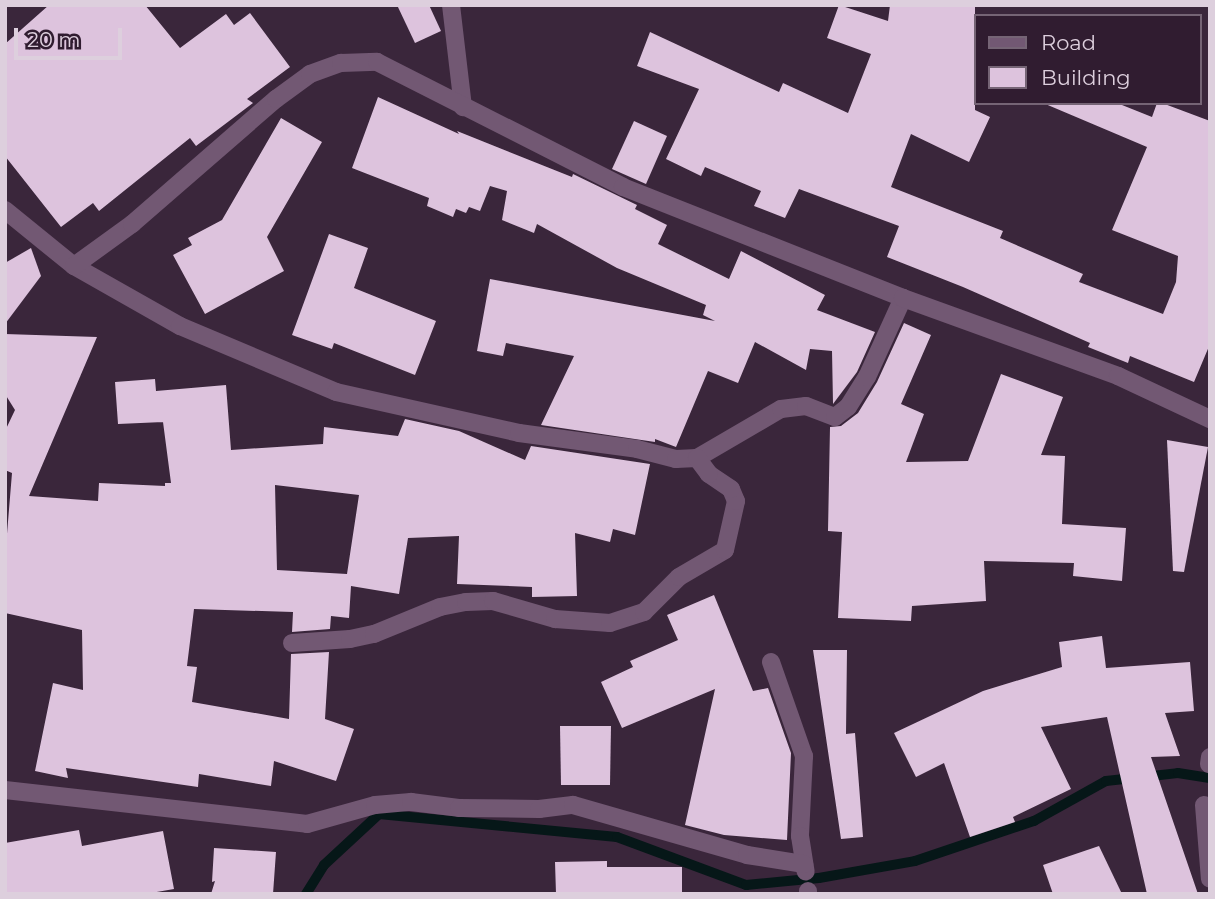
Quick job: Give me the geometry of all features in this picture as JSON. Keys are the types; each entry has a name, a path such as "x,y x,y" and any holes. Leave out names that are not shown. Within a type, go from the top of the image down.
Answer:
{"street":[{"path":"451,5 463,107"},
{"path":"74,266 132,224 276,99 310,74 341,63 377,62 623,187 903,298 1118,376 1210,419"},
{"path":"5,210 74,266 180,326 336,392 519,433 637,449 676,458 697,458 780,409 806,406 835,417 848,407 873,365 903,298"},
{"path":"292,643 349,639 374,634 440,607 467,602 493,601 555,619 610,623 644,612 678,576 725,550 736,501 731,489 709,474 697,458"},
{"path":"771,662 804,756 800,836 807,881"},
{"path":"5,790 298,823 375,805 411,802 459,808 539,809 573,806 771,861 807,881"},
{"path":"1204,805 1210,879"}],"building":[{"path":"49,5 145,5 180,48 226,14 234,25 250,13 290,67 247,99 253,103 196,146 190,138 99,211 93,203 61,227 5,156 5,44"},
{"path":"397,5 429,5 441,31 415,43"},
{"path":"839,5 888,21 890,5 975,5 974,105 975,110 990,117 969,162 911,134 891,187 1003,231 1000,238 1083,274 1079,282 1163,314 1176,282 1178,256 1112,230 1147,147 1048,105 1122,105 1152,117 1156,105 1167,105 1210,121 1210,344 1194,382 1130,356 1128,363 1088,347 1090,343 887,257 899,226 799,189 785,218 754,206 761,191 705,167 701,176 666,159 699,89 637,66 650,32 779,92 783,83 848,113 871,54 827,38"},
{"path":"378,97 459,134 457,131 572,177 573,174 637,205 635,209 667,225 658,244 729,279 741,251 825,295 817,310 875,332 857,372 833,404 832,351 810,349 806,370 755,342 738,383 708,371 676,447 655,439 655,442 541,425 574,356 506,343 503,356 477,351 490,279 715,321 703,315 706,305 617,268 537,224 534,233 502,220 507,191 490,186 480,211 469,207 466,213 456,209 453,217 427,206 429,198 352,168"},
{"path":"281,118 322,142 267,237 284,271 205,314 173,255 192,245 188,238 222,220"},
{"path":"634,121 667,136 646,184 612,169"},
{"path":"329,234 368,248 354,288 436,321 415,375 334,343 332,349 292,335"},
{"path":"31,248 41,276 5,324 5,263"},
{"path":"904,323 931,335 901,404 924,414 906,462 968,461 1001,374 1063,397 1041,455 1065,456 1062,524 1126,528 1122,581 1073,576 1074,563 984,561 986,601 912,606 911,621 838,618 842,532 828,531 830,427 841,426 858,413 877,382"},
{"path":"5,334 97,337 29,496 98,501 99,483 165,486 165,483 171,483 163,422 118,424 115,382 155,379 156,391 226,385 231,450 323,444 324,427 398,436 405,419 459,431 525,460 531,446 650,464 635,535 613,529 610,542 575,533 577,596 532,597 532,587 457,584 459,536 408,538 399,594 351,586 349,618 331,616 330,629 292,632 293,612 194,609 187,666 197,667 192,702 289,719 291,654 329,652 325,719 354,729 336,781 274,761 271,786 199,774 198,787 66,768 68,778 35,771 53,683 83,690 82,630 5,613 5,558 12,473 5,470 5,431 15,410 5,394","holes":["275,485 359,495 347,574 277,570"]},
{"path":"1167,440 1208,447 1184,572 1173,571"},
{"path":"714,595 753,691 768,688 791,753 787,840 724,835 685,825 715,689 622,728 601,682 633,667 630,661 678,640 667,615"},
{"path":"1102,636 1106,668 1190,662 1194,711 1165,713 1180,756 1151,757 1198,894 1147,894 1107,717 1041,727 1071,789 1013,817 1015,822 970,837 944,763 916,777 894,733 983,691 1062,667 1059,642"},
{"path":"813,650 847,650 846,734 855,733 863,837 841,839"},
{"path":"560,726 611,726 610,785 561,785"},
{"path":"79,830 82,846 163,831 174,889 145,894 5,894 5,843"},
{"path":"1099,846 1122,894 1053,894 1043,865"},
{"path":"214,848 276,852 273,894 211,894 215,881 212,882"},
{"path":"607,861 607,867 682,867 682,894 556,894 555,862"}],"waterway":[{"path":"306,894 324,865 379,814 617,837 746,885 819,878 915,861 1034,821 1106,781 1178,773 1210,778"}]}
